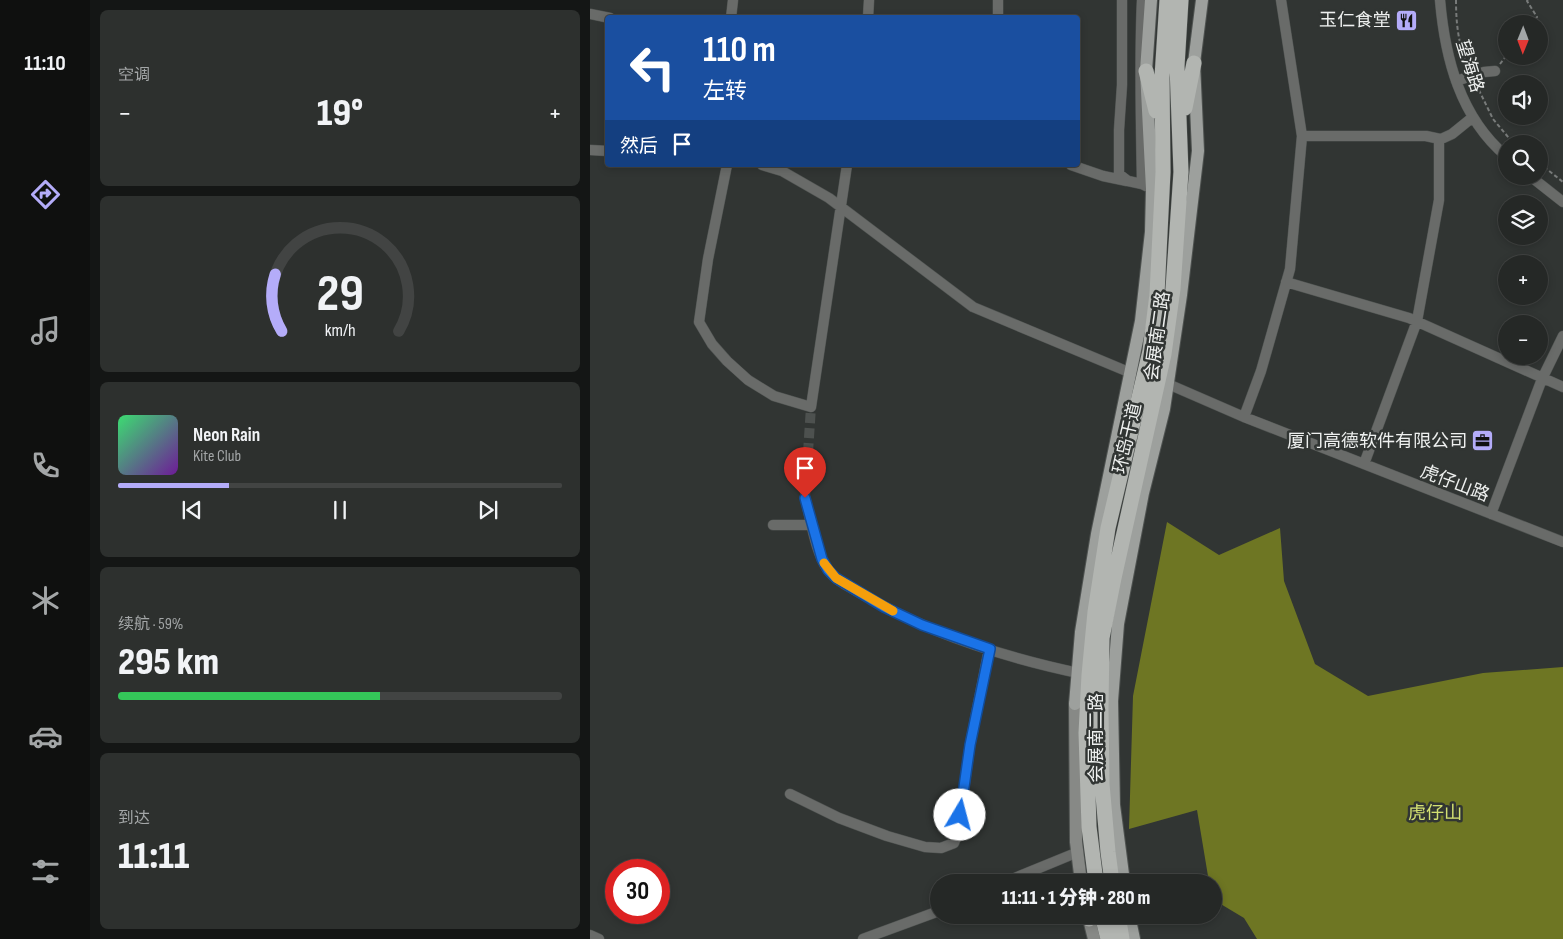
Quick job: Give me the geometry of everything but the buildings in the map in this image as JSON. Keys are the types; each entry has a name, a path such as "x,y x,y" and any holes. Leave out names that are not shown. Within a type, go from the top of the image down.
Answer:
{"highway":[{"name":"环岛干道","path":"1094,874 1089,827 1083,674 1108,528 1150,351 1157,294 1163,172 1162,77 1167,0"},
{"name":"环岛干道","path":"1111,874 1102,784 1102,638 1164,354 1173,290 1181,172 1177,66 1181,0"},
{"path":"1180,134 1194,63"},
{"path":"1146,71 1162,137"},
{"path":"1098,924 1108,939"},
{"path":"1120,924 1122,939"}],"main road":[{"path":"1080,874 1078,852 1075,704 1083,674 1081,632 1097,534 1141,322 1151,232 1147,187 1146,71 1151,0"},
{"name":"会展南二路","path":"1123,874 1114,805 1112,701 1118,624 1143,493 1168,384 1181,295 1198,151 1194,63 1202,0"},
{"path":"1093,924 1094,939"},
{"path":"1132,924 1134,939"}],"street":[{"path":"731,15 733,0"},
{"path":"868,15 869,0"},
{"path":"998,0 998,15"},
{"path":"1122,0 1122,76 1118,130 1119,174 1128,181"},
{"path":"1077,167 1147,187 1139,58 1142,0"},
{"path":"1244,417 1262,371 1290,269 1302,136 1281,0"},
{"name":"望海路","path":"1440,0 1449,64 1464,103 1472,117 1498,147"},
{"path":"590,14 605,17"},
{"path":"1456,81 1484,72 1495,71"},
{"path":"1302,136 1426,136 1440,139 1452,134 1472,117"},
{"path":"1364,464 1416,321 1438,200 1440,139"},
{"path":"590,150 605,151"},
{"path":"727,167 708,259 699,322 712,344 748,380 774,396 811,408 847,167"},
{"path":"769,167 782,171 829,198 973,307 1131,373"},
{"path":"1541,185 1563,202"},
{"path":"1286,282 1416,321 1563,387"},
{"path":"1491,514 1542,379 1563,336"},
{"name":"虎仔山路","path":"1168,384 1244,417 1563,542"},
{"path":"805,498 822,559 828,570 836,578 884,607 922,625 1010,656 1083,674"},
{"path":"773,525 812,525"},
{"path":"790,794 839,818 887,836 924,847 941,848 954,843 958,832 970,745 990,649"},
{"path":"1024,874 1078,852"},
{"path":"863,939 930,914"},
{"path":"590,935 599,939"}],"path":[{"path":"1528,0 1536,15"},
{"path":"1548,170 1563,182"}],"green space":[{"name":"虎仔山","path":"1167,522 1219,555 1280,528 1284,581 1315,664 1368,696 1483,673 1563,667 1563,939 1257,939 1244,918 1222,905 1222,874 1208,874 1197,810 1129,829 1133,696"}],"tunnel":[{"path":"805,498 811,407"}],"slow traffic":[{"path":"824,563 836,578 893,611"}],"place":[{"name":"玉仁食堂","path":"1407,20"},
{"name":"厦门高德软件有限公司","path":"1483,441"}],"route":[{"path":"805,498 822,559 828,570 836,578 884,607 922,625 990,649 970,745 960,815"}]}
